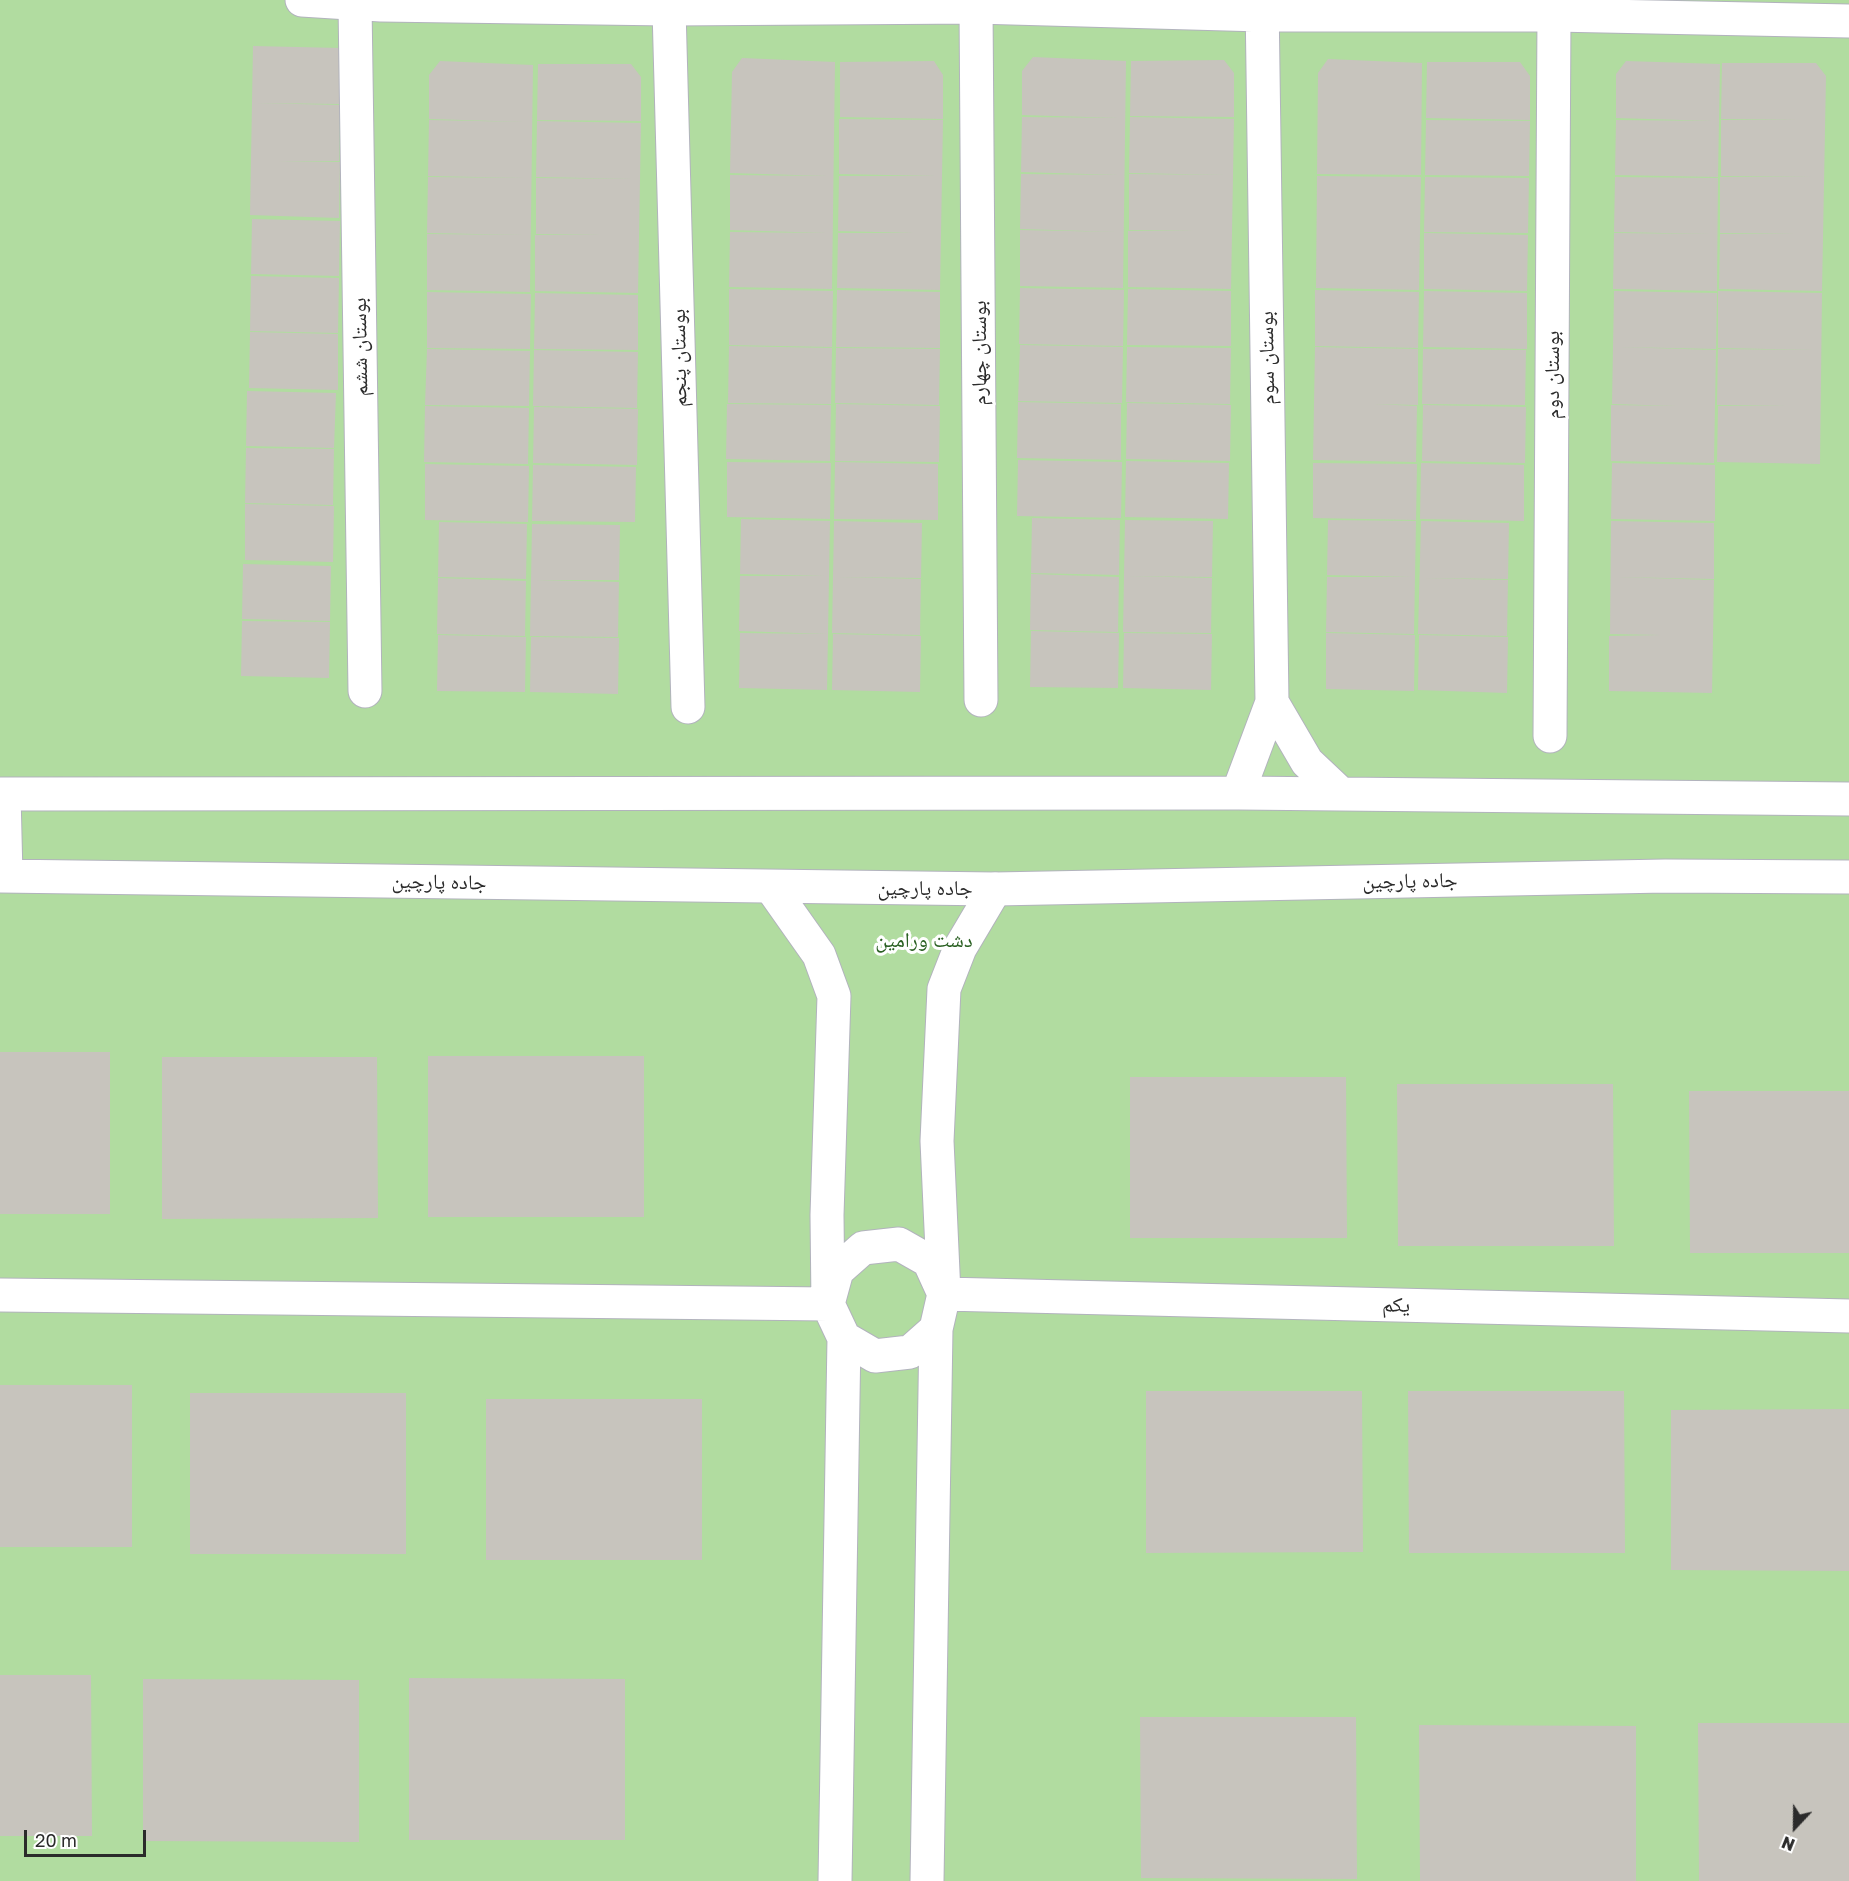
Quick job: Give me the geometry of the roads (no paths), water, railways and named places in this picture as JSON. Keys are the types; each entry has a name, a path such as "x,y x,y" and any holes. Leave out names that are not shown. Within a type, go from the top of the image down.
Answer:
{"street":[{"path":"302,0 355,4 1262,8 1849,21"},
{"name":"بوستان ششم","path":"355,4 365,691"},
{"name":"بوستان پنجم","path":"669,4 688,707"},
{"name":"بوستان چهارم","path":"976,7 981,700"},
{"name":"بوستان سوم","path":"1238,793 1272,702 1262,8"},
{"name":"بوستان دوم","path":"1550,736 1554,15"},
{"name":"بوستان سوم","path":"1272,702 1307,762 1341,794"},
{"path":"3,876 2,794 1238,793 1849,799"},
{"name":"جاده پارچین","path":"3,876 995,889 1653,876 1849,877"},
{"path":"771,887 819,955 834,996 827,1215 828,1304 844,1338 835,1881"},
{"path":"927,1881 936,1329 944,1294 937,1141 944,989 960,948 995,889"},
{"path":"828,1304 837,1271 863,1248 899,1244 929,1261 944,1294"},
{"name":"یکم","path":"944,1294 1849,1316"},
{"path":"0,1295 828,1304"},
{"path":"844,1338 875,1356 910,1352 936,1329"}],"park label":[{"name":"دشت ورامین","path":"924,940"}]}
